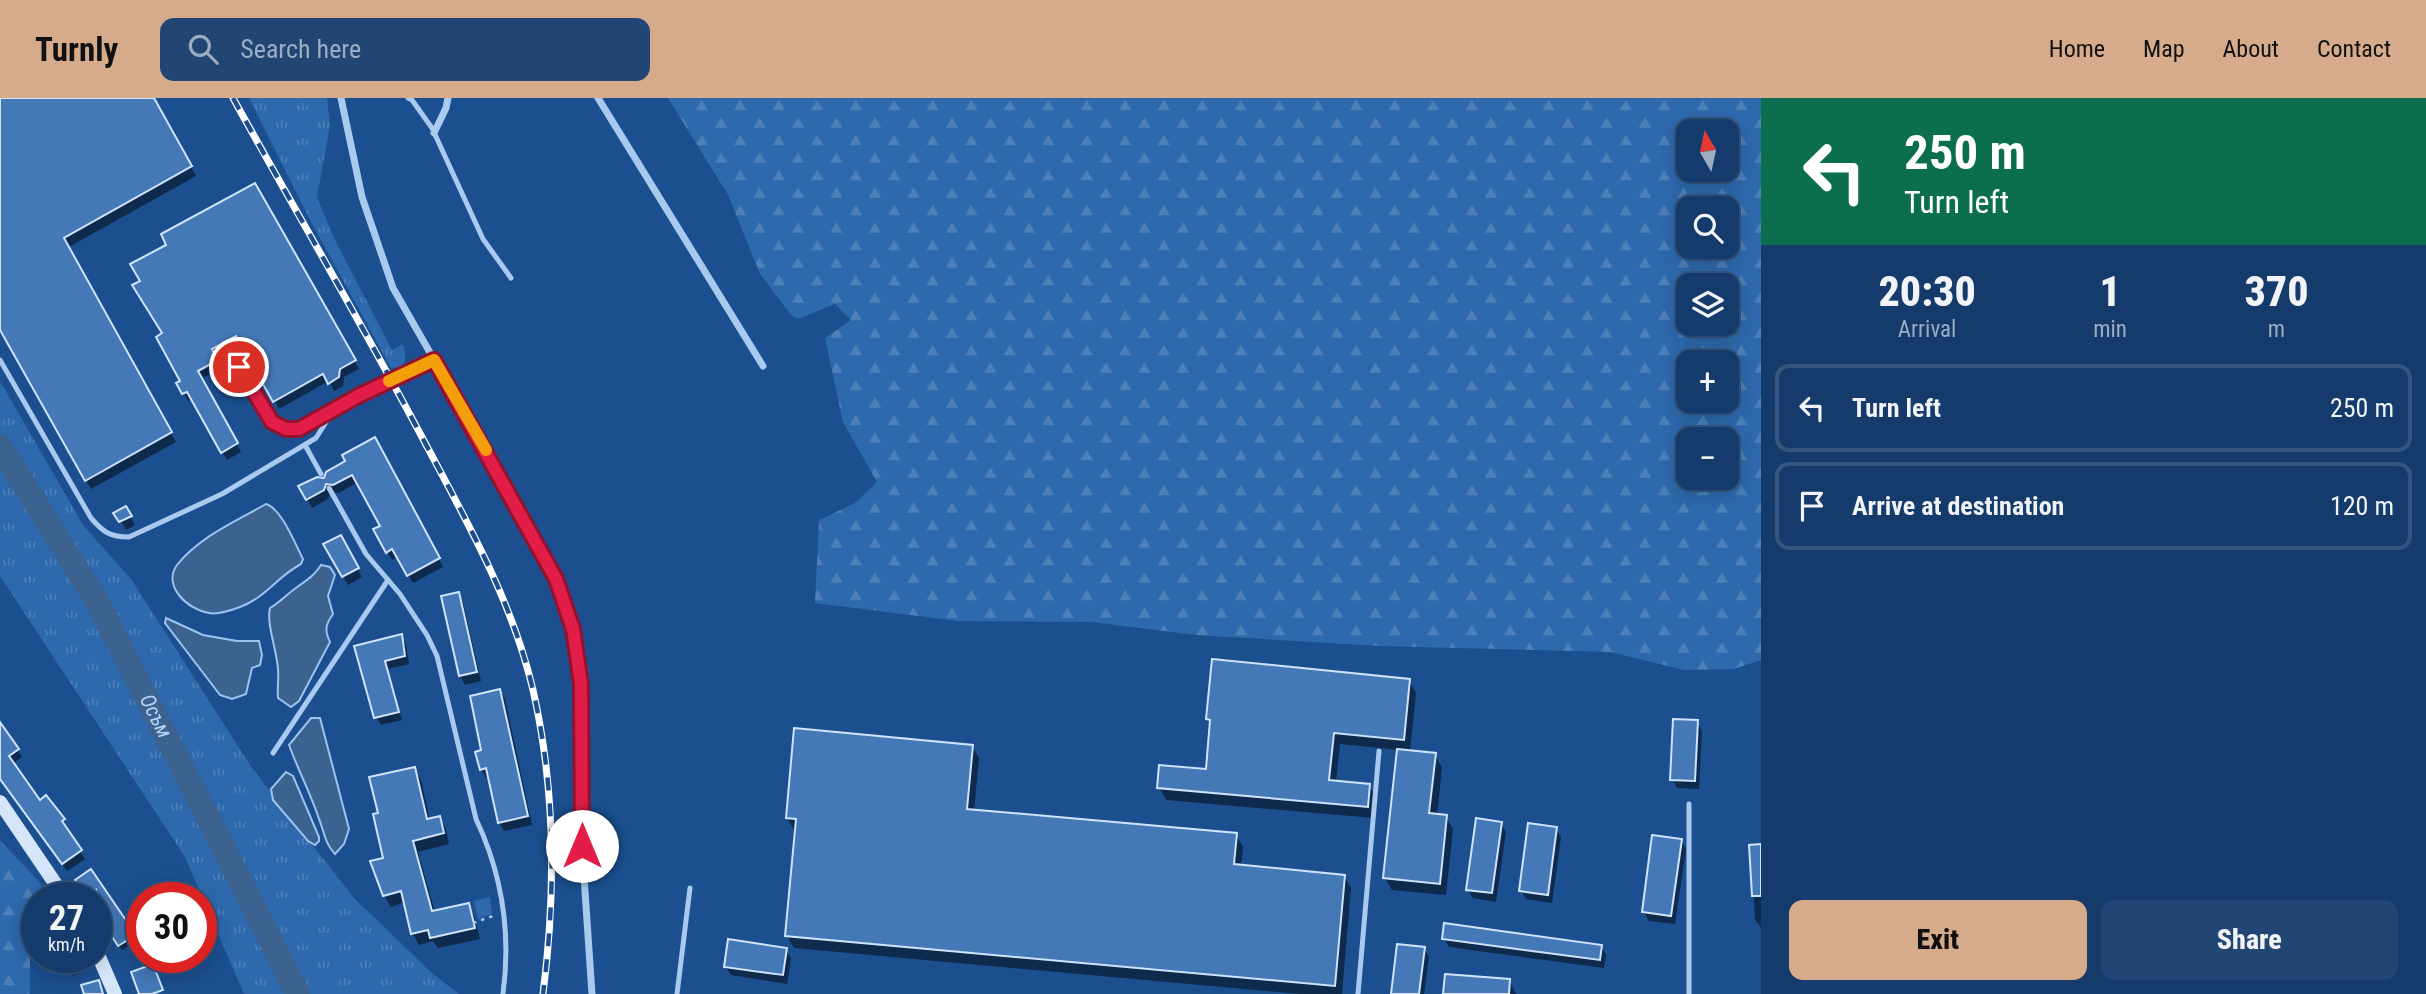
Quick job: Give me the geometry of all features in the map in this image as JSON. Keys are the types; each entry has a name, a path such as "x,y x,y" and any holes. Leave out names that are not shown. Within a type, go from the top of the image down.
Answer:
{"main road":[{"path":"0,802 54,882"},
{"path":"106,973 115,994"}],"street":[{"path":"341,98 362,197 393,288 556,579 573,629 581,684 582,846 592,994"},
{"path":"434,133 448,98"},
{"path":"598,98 763,366"}],"lane":[{"path":"408,98 434,133 483,239 511,278"},
{"path":"230,348 272,422 286,429 299,429 358,396 434,360"},
{"path":"0,360 91,518 113,537 129,537 222,494 305,445 322,432 333,411"},
{"path":"305,445 321,474"},
{"path":"329,488 366,554 427,635 437,656 476,819 488,843 507,926 503,994"},
{"path":"273,753 388,580"},
{"path":"1358,994 1379,751"},
{"path":"1689,804 1689,994"},
{"path":"677,994 690,888"}],"path":[{"path":"473,923 504,912"}],"green space":[{"path":"249,98 327,98 330,126 317,197 335,240 392,350 403,344 405,358 400,366 391,368 309,218"},
{"path":"668,98 1761,98 1761,660 1734,669 1684,670 1610,652 1379,646 1196,635 1092,622 958,621 815,603 819,520 855,503 877,482 843,422 825,338 851,320 835,304 798,319 791,315 760,274 728,195"},
{"path":"0,381 83,525 131,579 252,768 354,898 433,974 459,994 244,994 217,931 217,882 196,882 185,857 0,576"},
{"path":"0,840 39,882 21,882 21,973 30,973 30,994 0,994"},
{"path":"490,897 492,914 478,919 474,901"}],"shaded area":[{"path":"266,504 272,507 288,528 303,559 301,564 249,603 221,613 201,611 186,602 175,589 173,581 177,565 207,538"},
{"path":"321,565 330,567 335,575 328,596 333,614 327,627 330,642 299,701 291,707 278,698 278,669 269,621 270,608 311,577"},
{"path":"166,618 203,635 237,641 259,641 262,655 260,665 252,668 246,694 232,699 220,695 165,623"},
{"path":"311,718 320,718 349,829 344,844 335,854 327,842 289,745"},
{"path":"286,772 293,776 319,837 315,845 308,841 273,800 271,789"}],"building":[{"path":"0,98 154,98 192,166 64,238 172,432 85,481 0,330"},
{"path":"255,183 356,360 340,369 339,377 328,384 323,374 273,402 236,336 212,349 218,360 198,371 238,443 221,453 187,392 182,394 176,383 180,381 156,337 162,333 132,285 140,281 130,264 166,245 161,234"},
{"path":"375,437 440,558 407,576 392,549 386,553 373,529 380,526 352,475 333,485 326,484 324,490 306,500 298,486 317,477 324,478 326,472 345,461 342,455"},
{"path":"126,506 132,516 119,522 113,513"},
{"path":"341,535 359,568 342,577 323,544"},
{"path":"459,592 477,672 459,676 441,596"},
{"path":"402,634 405,656 385,661 399,712 374,718 354,646"},
{"path":"1212,659 1410,679 1404,740 1334,733 1329,780 1370,784 1368,807 1157,788 1159,765 1206,769 1210,720 1206,719"},
{"path":"500,689 528,816 498,823 486,768 480,770 475,752 481,750 470,696"},
{"path":"1673,719 1698,720 1695,781 1670,780"},
{"path":"0,722 19,749 9,756 40,800 46,795 65,819 62,821 82,850 62,864 0,779"},
{"path":"794,728 973,745 967,809 1237,833 1234,864 1345,875 1335,986 785,936 796,819 786,818"},
{"path":"1397,749 1436,753 1429,813 1447,815 1440,884 1383,878"},
{"path":"415,767 427,819 440,816 444,833 413,841 432,911 469,903 475,928 430,938 428,930 411,934 401,891 383,896 370,861 383,858 373,814 378,813 369,777"},
{"path":"1476,818 1502,822 1492,893 1466,890"},
{"path":"1528,823 1557,827 1548,895 1519,891"},
{"path":"1652,835 1682,839 1671,916 1642,912"},
{"path":"1761,844 1761,896 1752,896 1749,845"},
{"path":"91,869 100,882 76,882 75,880"},
{"path":"112,900 126,920 126,941 118,946 112,937"},
{"path":"1444,923 1602,945 1600,960 1442,939"},
{"path":"728,939 787,948 783,975 724,967"},
{"path":"1397,944 1425,947 1419,994 1391,994"},
{"path":"131,973 156,973 163,990 152,994 139,994"},
{"path":"1445,974 1510,979 1509,994 1443,994"},
{"path":"99,980 103,994 84,994 81,985"}],"waterway":[{"name":"Осъм","path":"0,446 98,603 298,994"}],"railway":[{"path":"233,98 439,469 486,561 513,624 533,690 541,728 550,804 552,880 543,994"}],"slow traffic":[{"path":"389,381 434,360 486,450"}],"route":[{"path":"239,367 272,422 286,429 299,429 383,383 434,360 556,579 573,629 581,684 582,846"}]}
